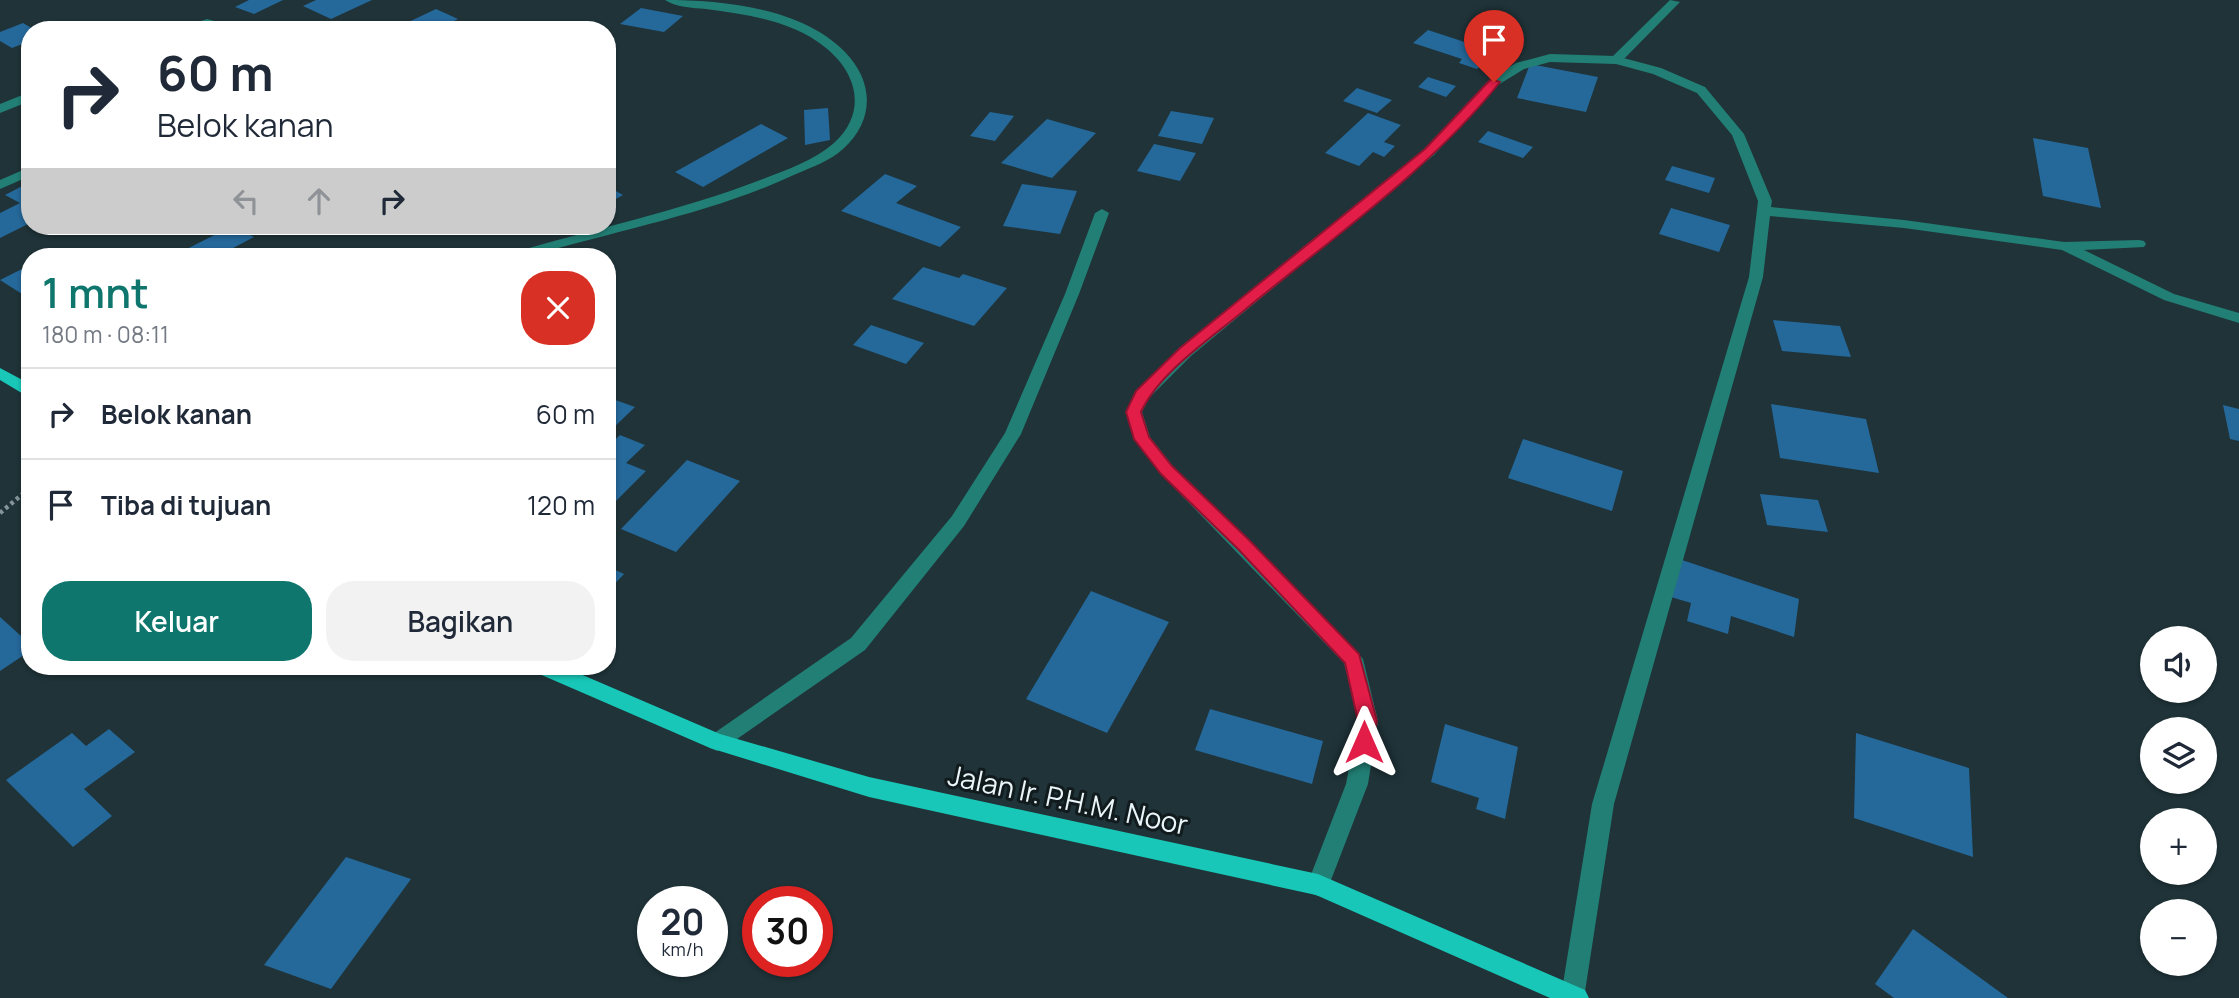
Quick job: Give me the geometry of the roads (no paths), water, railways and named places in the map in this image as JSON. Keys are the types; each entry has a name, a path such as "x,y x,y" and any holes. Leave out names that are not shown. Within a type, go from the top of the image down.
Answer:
{"main road":[{"path":"0,373 21,386"},
{"name":"Jalan Ir. P.H.M. Noor","path":"562,675 717,742 869,787 1318,886 1575,997"}],"street":[{"path":"616,229 693,208 761,185 808,164 836,148 850,133 862,109 862,89 855,71 836,49 810,33 781,20 671,0"},
{"path":"1616,60 1674,2"},
{"path":"1318,886 1357,784 1368,721 1353,659 1167,470 1142,439 1134,412 1142,395 1185,352 1429,152 1494,82 1520,66 1550,58 1616,60 1657,71 1701,90 1738,134 1765,201 1756,277 1603,804 1575,997"},
{"path":"0,109 21,100"},
{"path":"0,185 21,175"},
{"path":"1764,211 1904,224 2064,246 2139,244"},
{"path":"717,742 859,644 958,521 1013,434 1072,294 1102,214"},
{"path":"546,248 594,235"},
{"path":"2064,246 2169,298 2239,318"}]}
